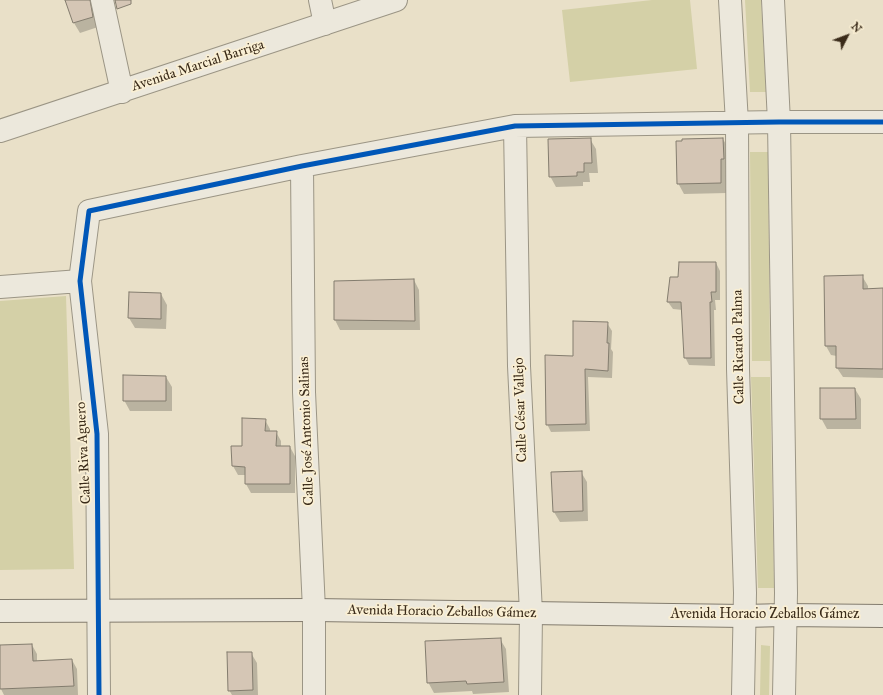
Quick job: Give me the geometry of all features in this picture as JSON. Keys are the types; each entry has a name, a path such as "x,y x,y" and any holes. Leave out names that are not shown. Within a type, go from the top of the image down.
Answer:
{"street":[{"path":"102,0 122,92"},
{"path":"320,0 326,24"},
{"name":"Avenida Marcial Barriga","path":"0,131 122,92 396,0"},
{"name":"Calle Ricardo Palma","path":"730,0 737,123 738,376 744,616 743,695"},
{"path":"773,0 779,122 786,593 784,695"},
{"path":"302,166 515,126 883,122"},
{"name":"Calle César Vallejo","path":"515,126 519,366 531,612 530,695"},
{"name":"Calle Riva Aguero","path":"99,695 97,434 80,281 89,212 302,166"},
{"name":"Calle José Antonio Salinas","path":"302,166 304,392 314,610 314,695"},
{"path":"0,287 80,281"},
{"name":"Avenida Horacio Zeballos Gámez","path":"0,611 314,610 744,616 883,616"}],"shaded area":[{"path":"652,0 690,0 697,69 570,82 562,10"},
{"path":"745,0 761,0 766,92 750,92"},
{"path":"750,152 768,152 770,361 752,361"},
{"path":"66,296 74,569 0,570 0,301"},
{"path":"751,377 770,377 774,588 758,588"},
{"path":"761,645 770,646 769,695 760,695"}],"building":[{"path":"65,0 90,0 93,17 73,23"},
{"path":"115,0 131,0 131,4 117,9"},
{"path":"591,138 592,163 584,163 584,172 577,172 577,176 549,177 548,139"},
{"path":"723,138 724,159 721,159 721,183 677,184 676,141 682,141 682,139"},
{"path":"679,262 716,262 716,292 711,292 712,302 710,302 711,358 684,358 681,302 667,302 670,277 678,277"},
{"path":"863,275 863,289 883,288 883,369 836,368 836,346 825,346 824,276"},
{"path":"414,279 415,321 334,320 334,281"},
{"path":"129,292 161,293 161,319 128,318"},
{"path":"573,321 608,322 608,371 585,369 586,424 546,425 545,355 573,356"},
{"path":"123,375 166,376 166,401 123,401"},
{"path":"820,388 855,388 856,419 820,419"},
{"path":"242,418 266,419 265,431 277,431 276,446 290,446 290,484 245,484 245,467 232,466 231,446 242,446"},
{"path":"582,471 583,511 553,512 551,472"},
{"path":"501,638 504,682 467,684 466,681 427,683 425,641"},
{"path":"32,644 33,661 72,659 74,686 0,689 0,645"},
{"path":"227,652 252,652 253,690 228,691"}],"cycle path":[{"path":"99,695 97,434 80,281 89,211 302,166 515,126 883,122"}]}
